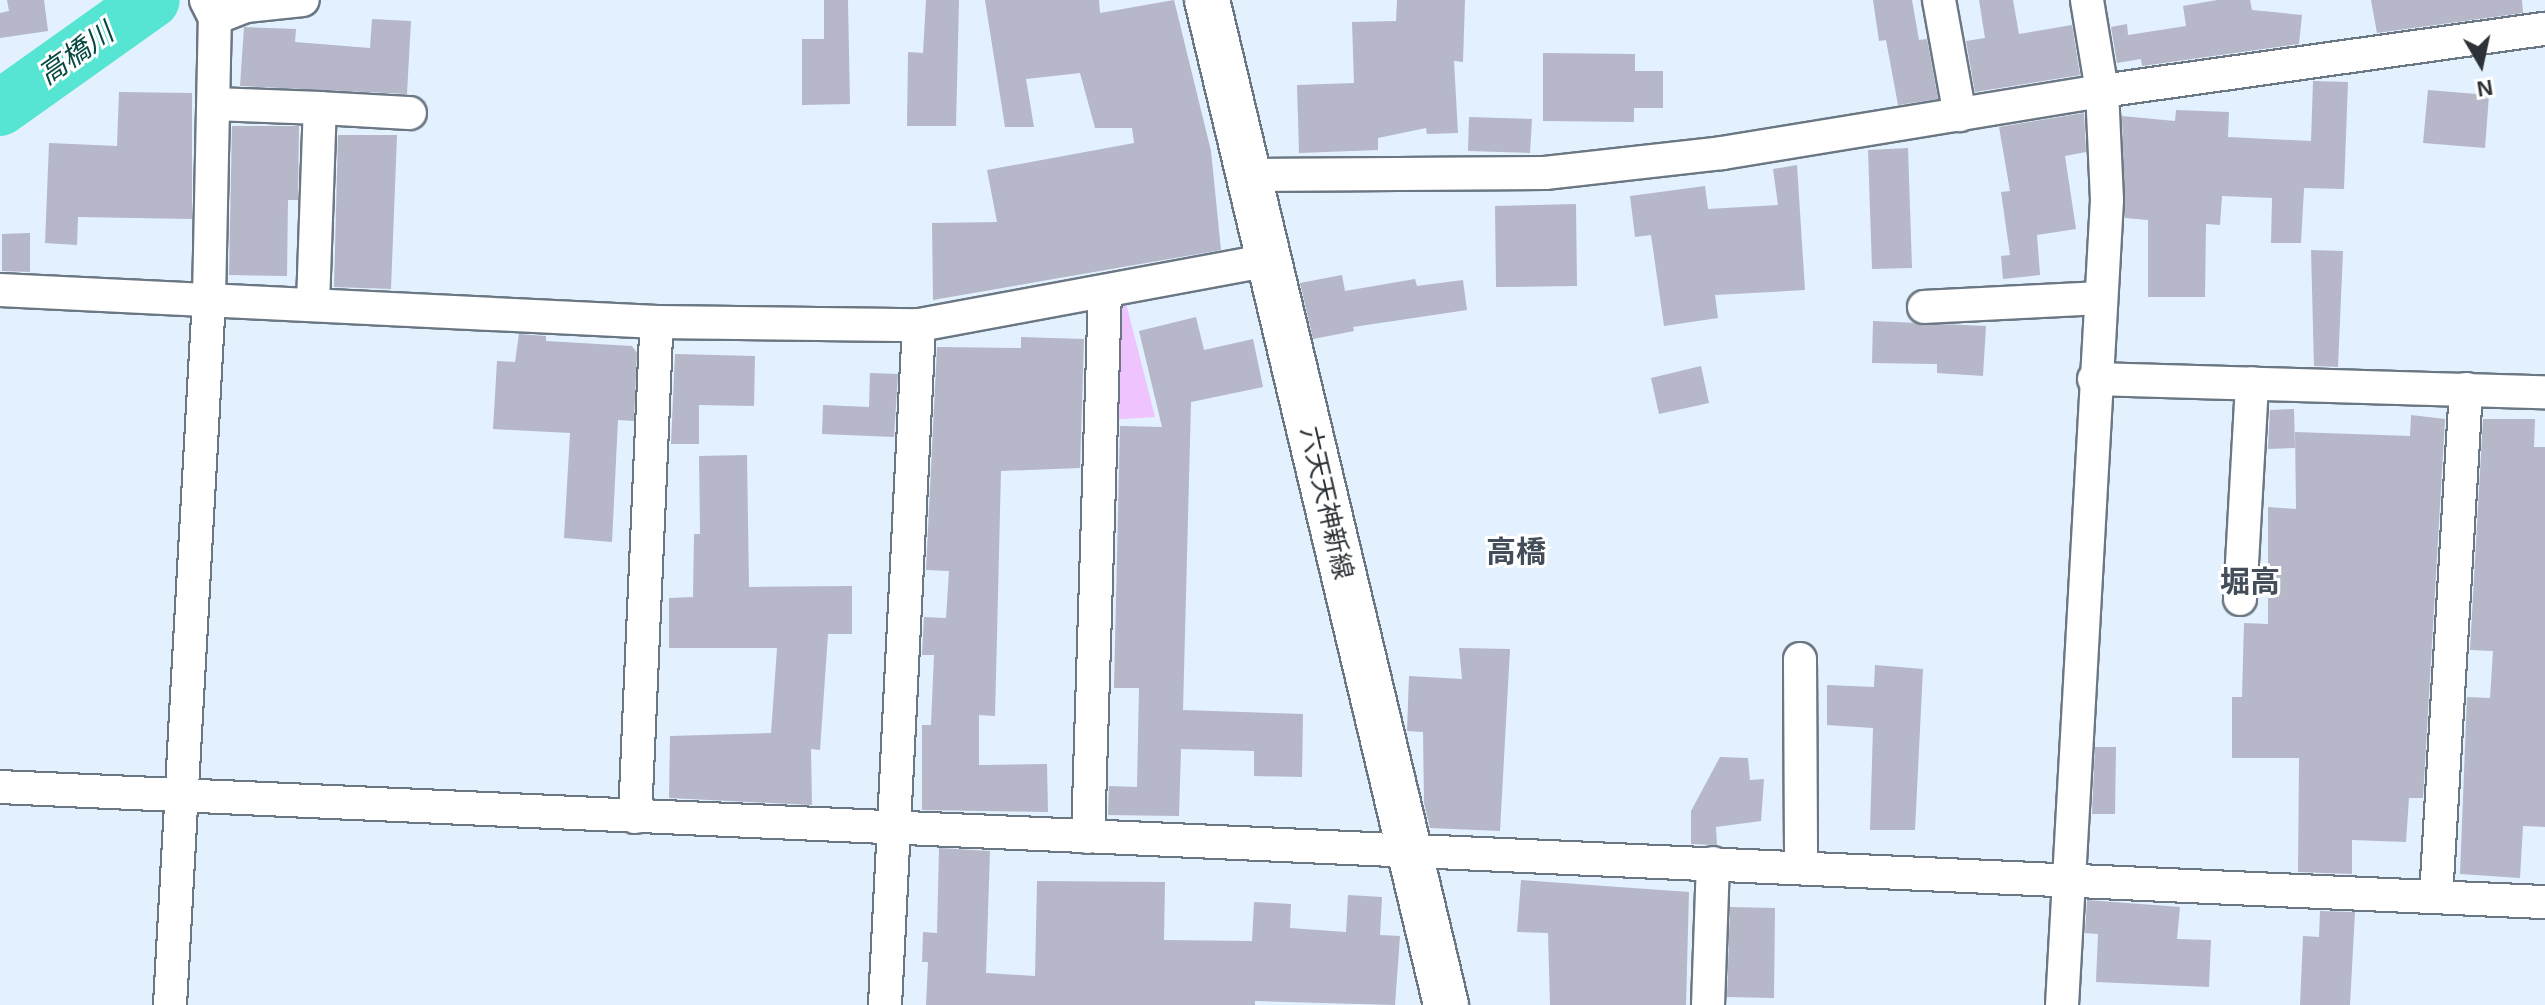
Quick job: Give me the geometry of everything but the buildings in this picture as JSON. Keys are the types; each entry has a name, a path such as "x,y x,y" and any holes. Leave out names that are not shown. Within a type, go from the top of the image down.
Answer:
{"main road":[{"name":"六天天神新線","path":"1207,0 1446,1005"}],"street":[{"path":"170,1005 209,299 214,104 210,9 303,0"},
{"path":"1939,0 1960,115"},
{"path":"2062,1005 2094,379 2107,200 2102,91 2087,0"},
{"path":"1250,175 1545,173 1722,153 2102,91 2545,29"},
{"path":"214,104 410,113"},
{"path":"313,304 320,108"},
{"path":"0,290 657,322 919,325 1269,260"},
{"path":"1088,837 1105,291"},
{"path":"1924,307 2100,298"},
{"path":"635,817 657,322"},
{"path":"885,1005 919,325"},
{"path":"2094,379 2545,392"},
{"path":"2240,599 2252,383"},
{"path":"2436,897 2466,389"},
{"path":"1800,659 1801,866"},
{"path":"0,787 892,829 2070,878 2545,902"},
{"path":"1708,1005 1713,863"}],"shaded area":[{"path":"1126,303 1155,417 1106,420 1109,304"}],"waterway":[{"name":"高橋川","path":"0,108 152,0"}],"district":[{"name":"高橋","path":"1516,552"},
{"name":"堀高","path":"2250,582"}]}
